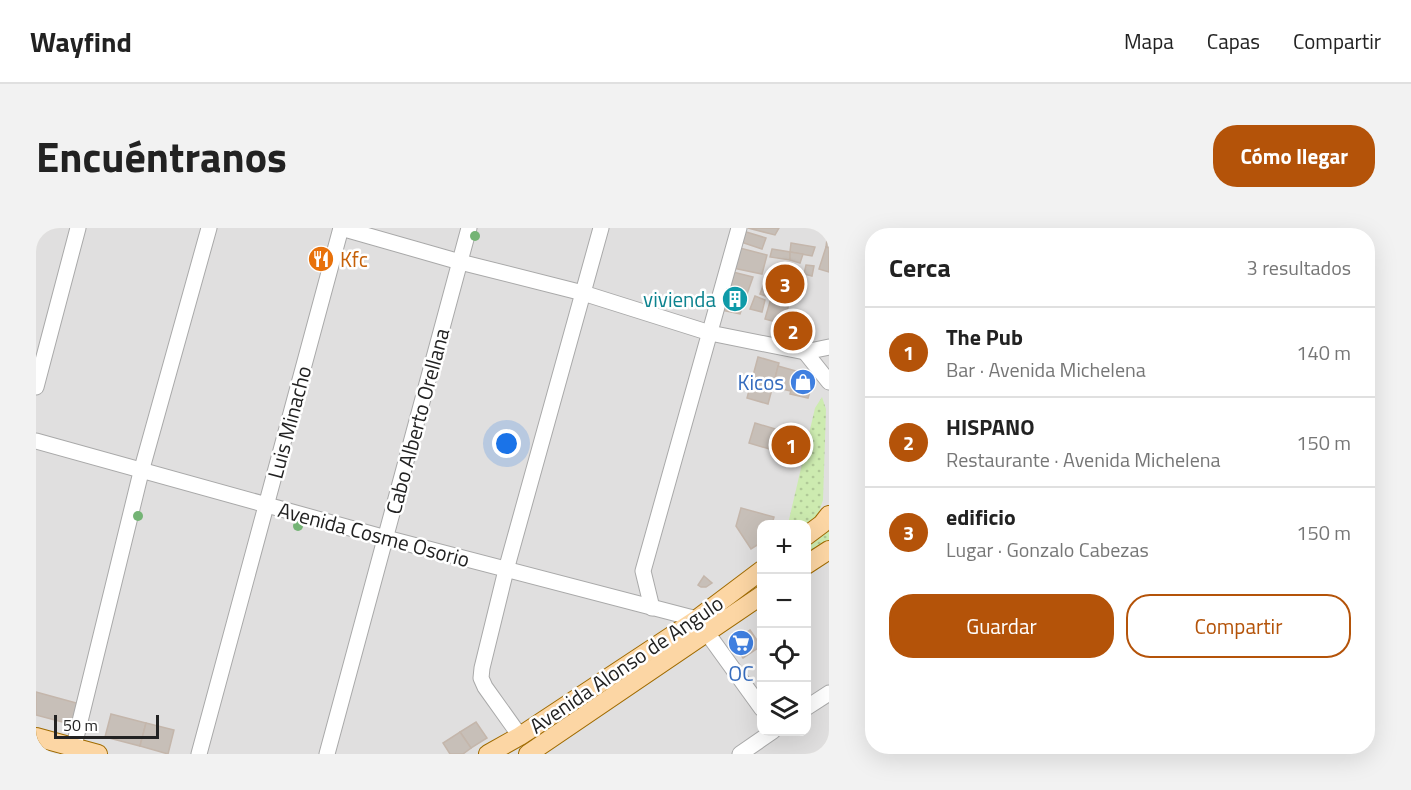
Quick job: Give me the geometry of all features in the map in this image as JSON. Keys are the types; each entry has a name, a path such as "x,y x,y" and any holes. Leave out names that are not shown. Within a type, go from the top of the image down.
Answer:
{"main road":[{"path":"811,533 822,524 829,514"},
{"path":"811,563 829,550"},
{"name":"Avenida Alonso de Angulo","path":"528,754 702,625 758,574"},
{"name":"Avenida Alonso de Angulo","path":"488,754 702,625 757,598"},
{"path":"36,737 73,751 99,754"}],"street":[{"path":"36,387 78,228"},
{"path":"73,751 141,472 209,228"},
{"path":"341,228 460,262 583,293 710,333 805,352 829,347"},
{"name":"Luis Minacho","path":"199,754 341,228"},
{"name":"Cabo Alberto Orellana","path":"327,754 470,228"},
{"path":"520,736 485,687 482,668 506,570 601,228"},
{"path":"652,608 643,571 739,228"},
{"path":"805,352 829,382"},
{"name":"Avenida Cosme Osorio","path":"36,441 141,472 652,608 702,625"},
{"path":"702,625 757,702"},
{"path":"811,705 829,693"},
{"path":"740,754 767,736"}],"shaded area":[{"path":"36,228 829,228 829,754 36,754"}],"green space":[{"path":"822,397 826,409 823,500 819,512 811,523 811,520 789,520 815,408"},
{"path":"829,531 829,540 811,552 811,544"}],"building":[{"path":"748,228 779,228 775,235"},
{"name":"vivienda","path":"743,231 766,238 762,249 741,242"},
{"path":"829,231 829,248 826,247"},
{"path":"791,243 815,247 812,256 790,252"},
{"name":"vivienda","path":"736,247 767,255 762,274 728,267"},
{"path":"826,247 829,248 829,272 819,269"},
{"name":"vivienda","path":"772,249 790,252 790,260 770,257"},
{"path":"790,252 803,254 800,263 790,260"},
{"path":"806,265 814,266 812,276 804,274"},
{"path":"780,267 799,271 783,324 765,319"},
{"name":"vivienda","path":"733,272 753,277 740,314 721,310"},
{"name":"vivienda","path":"768,272 775,273 771,298 760,294"},
{"name":"vivienda","path":"755,296 765,300 762,312 750,309"},
{"path":"758,357 779,363 768,404 747,398"},
{"path":"778,366 796,371 791,391 773,387"},
{"name":"Kicos","path":"796,371 807,374 812,379 811,388 793,384"},
{"path":"793,384 811,388 808,398 790,394"},
{"path":"755,423 799,436 793,456 749,443"},
{"path":"741,508 774,517 773,520 757,520 757,545 751,549 736,526"},
{"path":"704,576 712,583 701,587 698,585"},
{"path":"750,630 757,640 757,649 743,658 735,646 737,639"},
{"path":"36,692 80,704 74,725 36,715"},
{"path":"111,714 146,723 140,746 105,737"},
{"path":"476,722 487,738 471,748 460,732"},
{"path":"146,723 174,730 168,754 140,746"},
{"path":"460,732 471,748 463,754 450,754 443,743"}],"place":[{"name":"Kfc","path":"321,259"},
{"name":"edificio","path":"785,284"},
{"name":"vivienda","path":"735,299"},
{"name":"HISPANO","path":"793,331"},
{"name":"Kicos","path":"803,382"},
{"name":"The Pub","path":"791,445"},
{"name":"OC","path":"741,643"}]}
